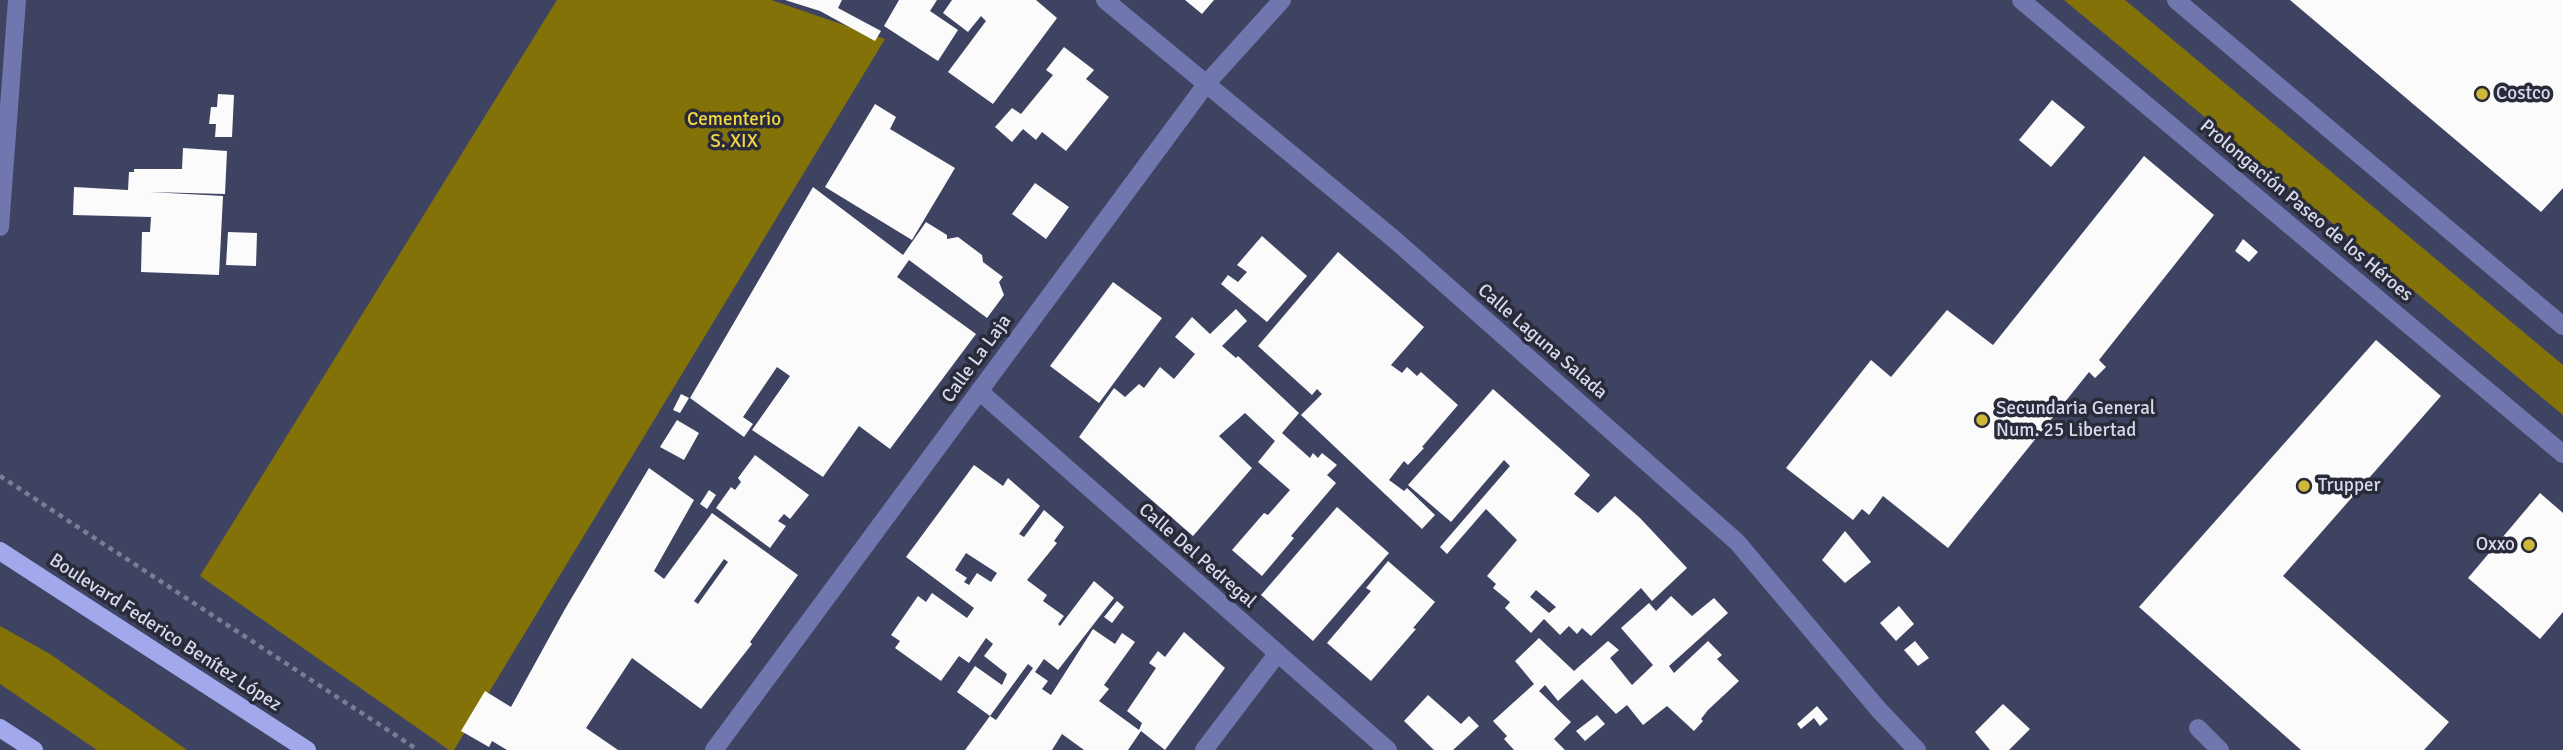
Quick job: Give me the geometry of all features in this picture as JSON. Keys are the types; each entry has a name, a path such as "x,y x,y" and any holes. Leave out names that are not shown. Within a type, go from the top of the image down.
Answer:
{"main road":[{"name":"Boulevard Federico Benítez López","path":"0,551 307,750"},
{"path":"0,728 34,750"}],"street":[{"path":"0,227 17,0"},
{"name":"Calle Laguna Salada","path":"1105,0 1395,240 1737,542 1879,710 1917,750"},
{"name":"Calle La Laja","path":"714,750 1207,83 1282,0"},
{"name":"Prolongación Paseo de los Héroes","path":"2021,0 2563,454"},
{"path":"2176,0 2563,326"},
{"name":"Calle Del Pedregal","path":"979,391 1388,750"},
{"path":"1204,750 1277,654"},
{"path":"2199,728 2220,750"}],"path":[{"path":"0,477 418,750"}],"green space":[{"name":"Cementerio S. XIX","path":"557,0 771,0 885,39 454,750 449,750 200,576"},
{"path":"2064,0 2125,0 2563,365 2563,415"},
{"path":"0,626 50,654 187,750 97,750 0,684"}],"building":[{"path":"785,0 842,0 838,8 881,31 875,41 820,11"},
{"path":"899,0 937,0 930,11 958,30 938,61 884,26"},
{"path":"952,0 1036,0 1057,18 993,104 948,72 986,21 981,16 968,32 943,13"},
{"path":"1185,0 1214,0 1202,14"},
{"name":"Costco","path":"2290,0 2563,0 2563,188 2541,212"},
{"path":"1064,47 1094,70 1086,79 1109,97 1066,151 1042,132 1036,140 1023,129 1012,142 995,127 1012,108 1021,114 1053,75 1046,70"},
{"path":"218,94 234,95 232,137 215,137 216,124 209,124 211,107 217,107"},
{"path":"2052,100 2085,127 2051,167 2019,140"},
{"path":"875,104 896,117 890,129 955,168 912,240 825,187"},
{"path":"183,148 227,151 225,194 150,192 223,196 219,275 141,272 142,232 150,232 151,217 73,215 74,187 128,190 129,172 134,172 134,169 182,169"},
{"path":"2144,156 2214,215 2099,360 2106,367 2095,378 2089,372 1948,548 1883,496 1869,515 1862,509 1853,520 1786,468 1871,360 1891,377 1947,310 1993,345"},
{"path":"1035,183 1069,207 1046,239 1012,214"},
{"path":"813,187 903,255 926,222 947,235 947,239 958,237 982,255 983,262 1003,277 999,282 1004,295 987,318 909,260 897,277 976,334 890,449 859,426 823,477 752,430 790,376 777,367 743,417 753,424 744,437 690,398"},
{"path":"228,232 257,233 256,266 226,265"},
{"path":"1262,236 1307,276 1267,322 1221,284 1228,275 1238,282 1247,272 1237,265"},
{"path":"2243,239 2258,252 2249,262 2235,251"},
{"path":"1338,252 1424,327 1391,365 1402,373 1407,367 1417,376 1421,372 1458,405 1422,447 1424,448 1408,465 1404,461 1389,480 1404,491 1407,488 1435,515 1422,529 1301,415 1322,394 1317,389 1312,395 1258,346"},
{"path":"1113,282 1162,318 1099,403 1050,366"},
{"path":"1236,309 1247,321 1222,346 1236,358 1238,356 1299,413 1282,433 1310,458 1313,453 1318,458 1322,453 1337,465 1327,475 1336,483 1291,536 1294,538 1262,576 1232,550 1264,513 1268,515 1290,490 1258,462 1275,441 1245,413 1219,436 1252,468 1193,536 1079,437 1114,388 1125,397 1139,384 1144,388 1160,367 1174,379 1195,354 1175,337 1192,317 1210,334"},
{"name":"Trupper","path":"2376,340 2441,396 2283,576 2449,722 2424,750 2301,750 2139,607"},
{"path":"1493,389 1590,475 1574,494 1598,513 1615,496 1640,518 1687,568 1652,601 1641,588 1591,636 1582,628 1577,634 1569,626 1560,635 1544,619 1531,633 1505,608 1510,602 1493,588 1496,584 1487,576 1517,540 1486,509 1447,554 1440,547 1510,466 1504,460 1451,522 1408,485","holes":["1536,590 1556,607 1549,613 1530,597"]},
{"path":"681,394 689,398 680,413 673,410"},
{"path":"677,420 699,433 684,460 660,447"},
{"path":"755,455 809,495 790,519 784,514 778,521 786,526 770,548 716,508 731,487 735,490 741,482 738,478"},
{"path":"974,465 1003,486 1008,478 1040,506 1019,534 1024,537 1044,510 1064,527 1054,541 1057,543 1027,580 1047,595 1043,601 1064,616 1058,624 1060,626 1094,581 1114,598 1058,670 1044,659 1035,672 1048,681 1042,689 1051,695 1093,629 1115,644 1122,633 1135,642 1104,685 1109,689 1099,701 1139,730 1142,723 1127,711 1156,668 1149,663 1158,651 1165,657 1184,632 1225,668 1165,750 1141,731 1128,750 1084,750 1062,734 1052,750 965,750 990,716 957,692 975,666 1002,685 1007,674 984,656 993,644 986,638 969,663 959,656 941,681 895,648 900,641 891,635 918,596 926,602 932,593 967,618 974,608 906,557","holes":["966,553 997,573 991,582 977,573 969,585 964,582 967,578 955,570","1028,664 1033,668 996,720 990,716"]},
{"path":"649,468 694,500 654,571 664,579 712,513 798,575 750,642 752,644 701,709 632,658 586,728 618,750 507,750 492,741 489,747 461,731 485,691 511,707 565,609","holes":["724,559 728,562 698,604 694,601"]},
{"path":"709,490 716,495 707,509 700,504"},
{"name":"Oxxo","path":"2540,493 2563,513 2563,612 2540,639 2468,578"},
{"path":"1337,507 1389,553 1313,641 1261,595"},
{"path":"1845,531 1871,562 1845,583 1822,560"},
{"path":"1388,561 1435,602 1413,628 1416,629 1371,681 1327,643 1371,591 1366,588"},
{"path":"1671,596 1692,616 1714,598 1728,613 1669,666 1674,673 1708,641 1722,655 1717,659 1739,681 1708,710 1694,731 1667,706 1643,725 1627,705 1616,714 1582,679 1558,701 1545,685 1539,691 1571,722 1554,739 1565,750 1514,750 1504,739 1507,736 1493,721 1534,684 1515,661 1539,638 1574,671 1608,641 1619,650 1610,658 1632,685 1653,665 1621,628 1649,603 1656,611"},
{"path":"1117,601 1124,607 1112,623 1104,617"},
{"path":"1899,606 1914,624 1896,641 1880,623"},
{"path":"1915,641 1929,658 1918,666 1904,650"},
{"path":"1428,695 1461,724 1469,716 1479,726 1453,750 1434,750 1404,721"},
{"path":"2003,704 2030,729 2009,750 1990,750 1975,732"},
{"path":"1817,706 1828,719 1820,726 1814,718 1801,729 1797,724"},
{"path":"1597,715 1605,724 1585,741 1576,731"}],"place":[{"name":"Costco","path":"2482,94"},
{"name":"Secundaria General Num. 25 Libertad","path":"1982,420"},
{"name":"Trupper","path":"2304,486"},
{"name":"Oxxo","path":"2529,545"}]}
